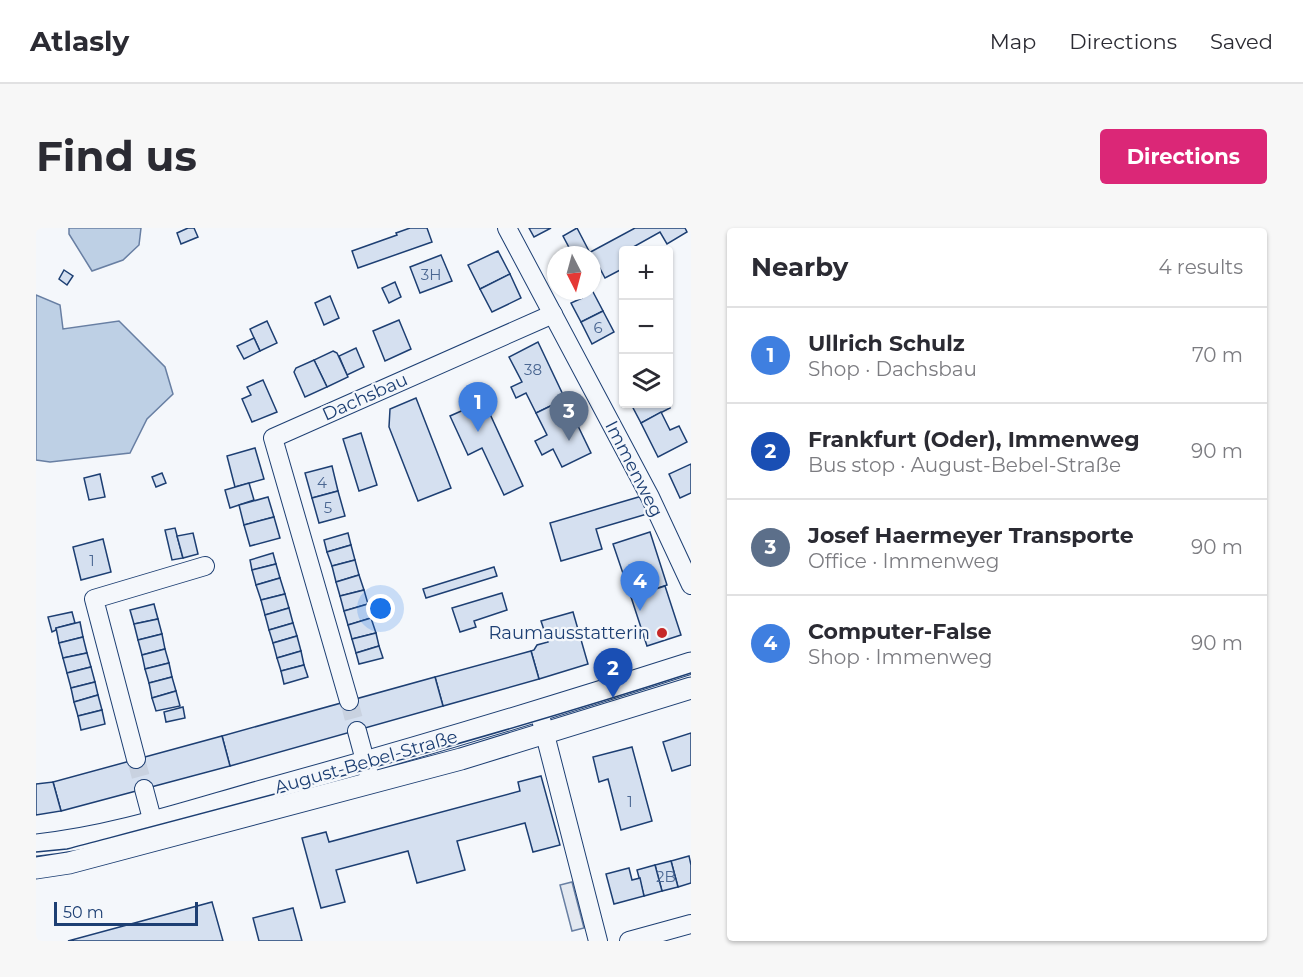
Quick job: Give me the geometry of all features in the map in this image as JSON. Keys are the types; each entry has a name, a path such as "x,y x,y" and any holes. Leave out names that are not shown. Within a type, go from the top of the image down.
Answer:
{"street":[{"name":"Immenweg","path":"507,228 650,497 691,585"},
{"name":"Dachsbau","path":"349,702 273,438 553,314"},
{"path":"135,759 94,598 205,566"},
{"name":"August-Bebel-Straße","path":"36,868 69,863 155,830 366,762 691,663"},
{"name":"August-Bebel-Straße","path":"36,844 155,830 371,783 461,759 691,688"},
{"path":"539,711 598,941"},
{"path":"357,731 371,783"},
{"path":"144,789 155,830"},
{"path":"629,941 691,924"}],"shaded area":[{"path":"572,882 584,928 572,931 560,885"}],"water":[{"path":"69,228 141,228 139,245 123,260 92,271 69,234"},
{"path":"36,295 60,305 63,329 119,321 165,367 173,394 147,419 130,453 50,462 36,460"}],"building":[{"path":"194,228 198,237 181,244 177,233"},
{"path":"410,228 427,228 432,242 358,268 352,251"},
{"path":"529,228 551,228 534,237"},
{"path":"577,228 586,246 568,246 563,236"},
{"path":"635,228 685,228 687,232 667,244 660,232 635,246 619,246 619,271 605,278 601,270 601,246"},
{"path":"498,251 510,274 480,289 468,265"},
{"path":"441,255 452,281 420,293 410,267"},
{"path":"64,270 73,276 67,285 59,279"},
{"path":"510,274 521,298 492,312 480,289"},
{"path":"395,282 401,297 389,303 382,288"},
{"path":"330,296 339,318 324,325 315,303"},
{"path":"578,300 597,300 603,311 581,322 571,303"},
{"path":"603,311 614,332 592,344 581,322"},
{"path":"399,320 411,349 385,361 373,331"},
{"path":"267,321 277,343 260,351 250,329"},
{"path":"254,338 260,351 244,359 237,346"},
{"path":"538,342 565,399 536,413 526,393 516,398 511,387 522,382 509,357"},
{"path":"356,348 364,367 347,375 339,356"},
{"path":"333,351 337,353 348,377 327,387 314,360"},
{"path":"314,360 327,387 305,397 294,372 296,368"},
{"path":"263,380 277,412 252,422 242,399 251,395 247,387"},
{"path":"416,398 451,488 418,501 389,427 390,409"},
{"path":"565,399 591,453 562,467 553,449 542,455 535,441 547,435 536,413"},
{"path":"484,401 523,486 504,495 482,448 468,455 450,416"},
{"path":"633,408 670,408 641,423"},
{"path":"661,412 670,430 679,426 687,442 658,457 641,423"},
{"path":"361,433 377,485 359,491 343,439"},
{"path":"255,448 264,479 235,487 227,456"},
{"path":"691,464 691,493 680,498 669,474"},
{"path":"332,466 338,491 312,498 305,473"},
{"path":"162,473 166,483 156,487 152,477"},
{"path":"100,474 105,497 89,500 84,478"},
{"path":"249,483 254,500 230,508 225,490"},
{"path":"338,491 345,516 319,523 312,498"},
{"path":"642,496 647,514 596,529 602,549 561,561 550,523"},
{"path":"268,497 274,517 244,525 239,505"},
{"path":"274,517 280,538 250,546 244,525"},
{"path":"175,528 183,558 172,560 165,530"},
{"path":"650,532 667,585 631,597 613,544"},
{"path":"193,533 198,554 183,558 177,536"},
{"path":"348,533 351,545 327,552 324,540"},
{"path":"103,539 111,572 81,580 73,547"},
{"path":"351,545 355,560 332,566 327,552"},
{"path":"273,553 276,564 252,570 250,560"},
{"path":"355,560 359,575 336,582 332,566"},
{"path":"276,564 280,578 256,585 252,570"},
{"path":"494,567 497,576 426,598 423,589"},
{"path":"359,575 364,590 340,596 336,582"},
{"path":"280,578 285,594 261,600 256,585"},
{"path":"665,586 681,635 647,646 631,597"},
{"path":"364,590 368,604 344,611 340,596"},
{"path":"502,593 507,610 474,621 476,627 460,632 452,608"},
{"path":"285,594 289,608 265,615 261,600"},
{"path":"154,604 158,619 134,624 130,610"},
{"path":"368,604 371,618 348,625 344,611"},
{"path":"289,608 293,623 269,630 265,615"},
{"path":"72,612 75,623 56,628 52,632 48,617"},
{"path":"573,612 588,664 539,679 531,651 537,645 548,642 541,621"},
{"path":"371,618 376,633 352,639 348,625"},
{"path":"158,619 162,634 138,640 134,624"},
{"path":"80,622 83,637 59,643 56,628"},
{"path":"293,623 297,636 273,643 269,630"},
{"path":"376,633 379,646 356,653 352,639"},
{"path":"162,634 165,649 142,655 138,640"},
{"path":"297,636 301,651 277,658 273,643"},
{"path":"83,637 87,653 63,658 59,643"},
{"path":"379,646 383,658 359,664 356,653"},
{"path":"165,649 169,663 145,669 142,655"},
{"path":"301,651 304,665 281,671 277,658"},
{"path":"531,651 539,679 443,706 435,677"},
{"path":"87,653 91,667 67,673 63,658"},
{"path":"169,663 172,677 149,683 145,669"},
{"path":"304,665 308,677 284,684 281,671"},
{"path":"91,667 95,682 71,688 67,673"},
{"path":"172,677 176,691 152,698 149,683"},
{"path":"435,677 443,706 230,766 222,736"},
{"path":"95,682 98,695 74,702 71,688"},
{"path":"176,691 180,706 156,711 152,698"},
{"path":"98,695 102,710 78,716 74,702"},
{"path":"183,707 185,718 166,722 164,712"},
{"path":"102,710 105,724 81,730 78,716"},
{"path":"691,733 691,765 672,771 663,742"},
{"path":"222,736 230,766 61,811 53,782"},
{"path":"632,747 652,821 621,830 608,779 599,782 593,757"},
{"path":"541,776 560,845 533,852 525,823 457,841 465,870 417,883 408,851 336,870 345,902 321,908 302,838 326,832 329,842 520,791 518,782"},
{"path":"53,782 61,811 36,815 36,784"},
{"path":"689,856 691,883 678,887 671,861"},
{"path":"671,861 678,887 662,891 655,865"},
{"path":"655,865 662,891 644,896 637,870"},
{"path":"629,868 632,880 640,878 644,896 614,904 606,874"},
{"path":"212,902 223,941 68,941"},
{"path":"293,908 302,941 259,941 253,918"}],"tunnel":[{"path":"349,701 357,731"},
{"path":"136,759 144,789"}],"tram line":[{"path":"36,852 67,849 380,766 614,698 691,673"}],"place":[{"name":"Ullrich Schulz","path":"478,432"},
{"name":"Josef Haermeyer Transporte","path":"569,441"},
{"name":"Computer-False","path":"640,611"},
{"name":"Raumausstatterin","path":"662,633"},
{"name":"Frankfurt (Oder), Immenweg","path":"613,698"}]}
